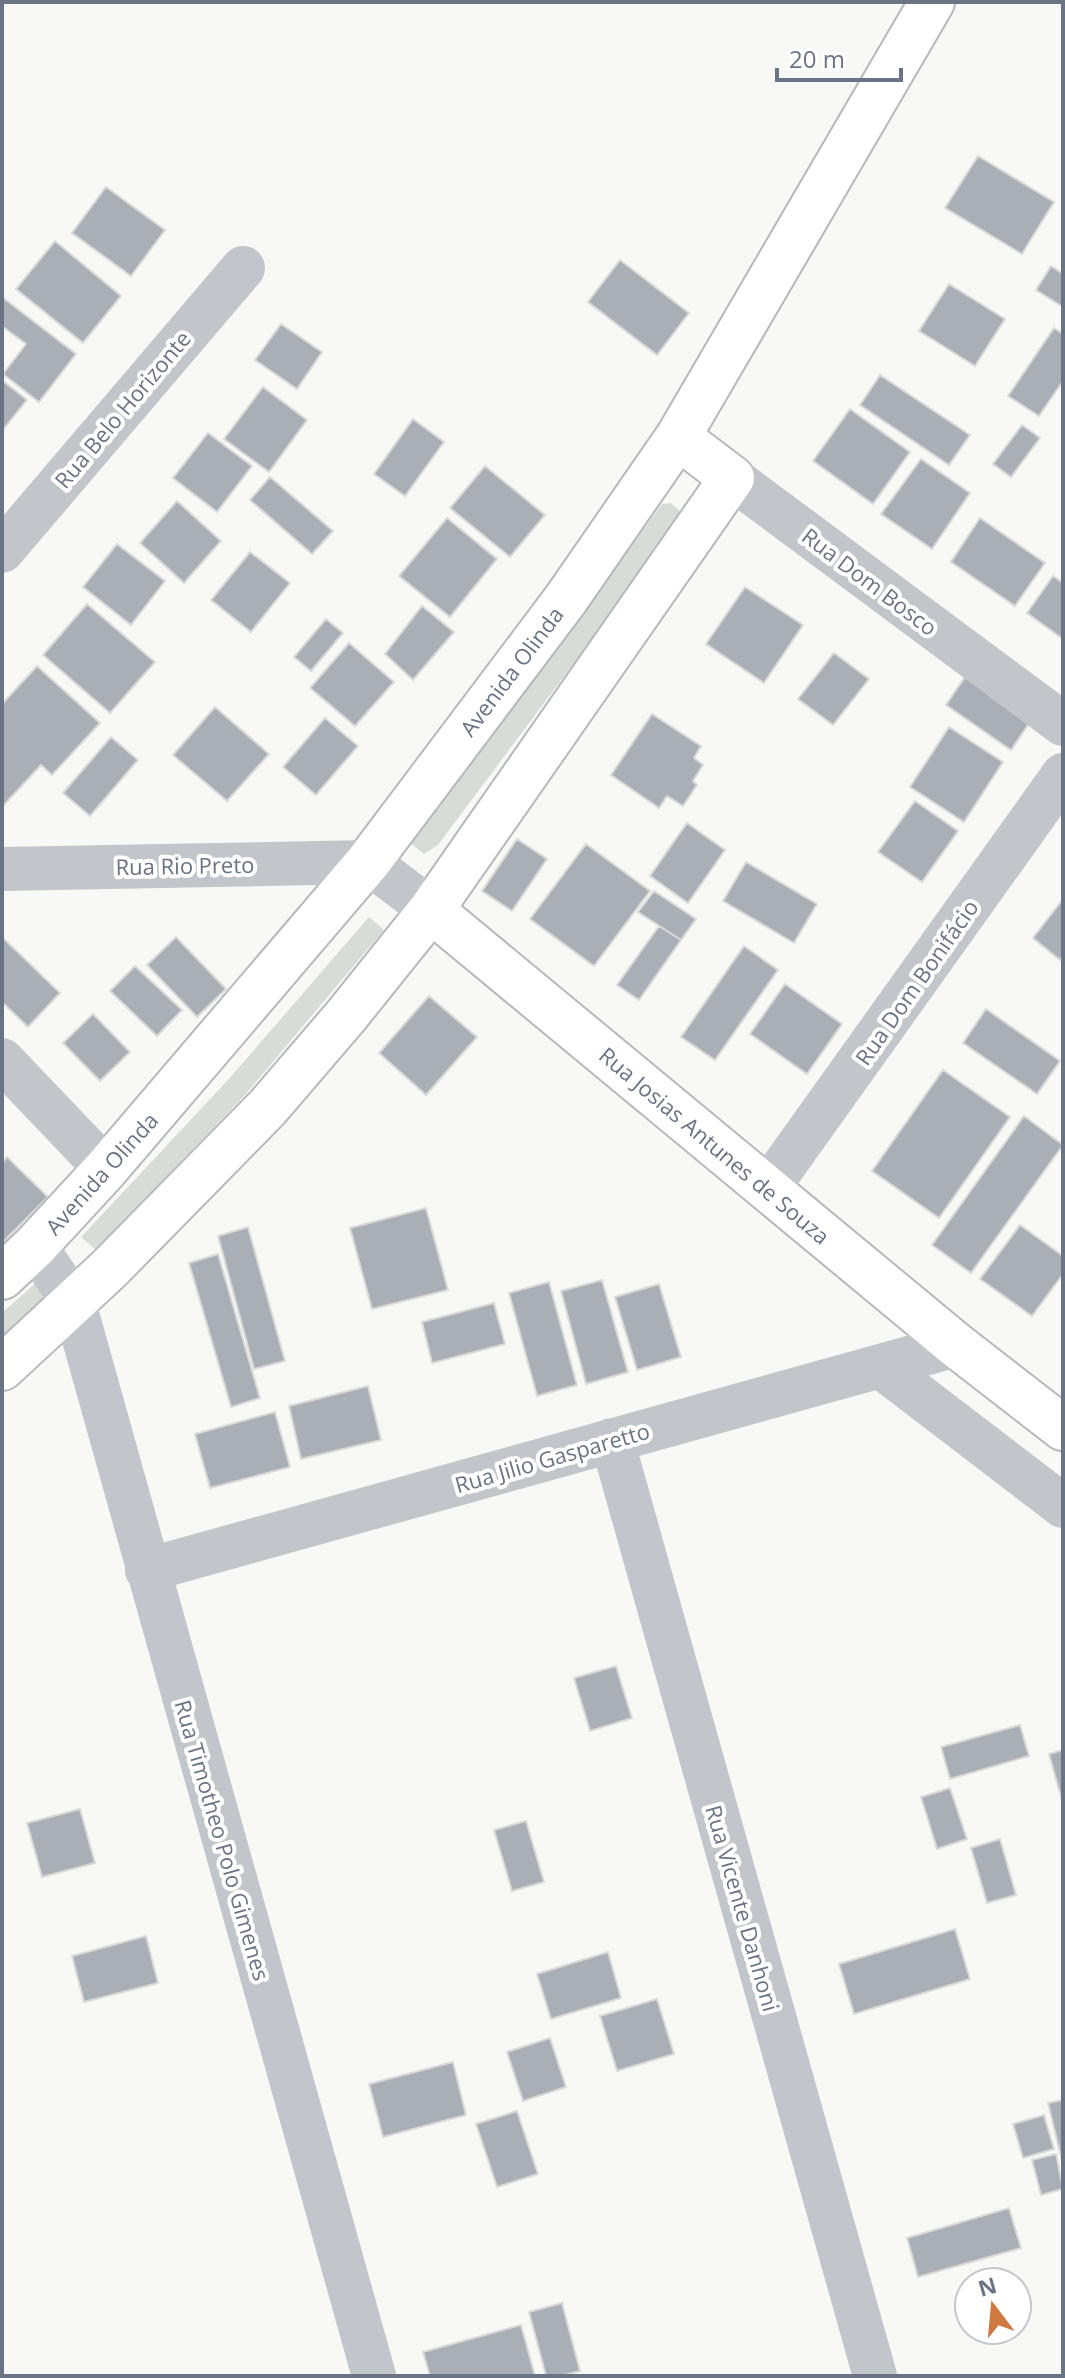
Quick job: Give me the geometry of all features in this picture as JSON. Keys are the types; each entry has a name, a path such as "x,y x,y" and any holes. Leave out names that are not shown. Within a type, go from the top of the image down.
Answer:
{"street":[{"name":"Avenida Olinda","path":"2,1277 106,1169 368,862 566,599 678,437 932,2"},
{"name":"Rua Belo Horizonte","path":"2,551 243,268"},
{"name":"Rua Dom Bosco","path":"678,437 1063,724"},
{"path":"2,1368 74,1303 268,1107 346,1016 431,910 732,478"},
{"name":"Rua Dom Bonifácio","path":"768,1188 1063,775"},
{"name":"Rua Rio Preto","path":"2,869 368,862"},
{"name":"Rua Josias Antunes de Souza","path":"368,862 431,910 956,1345 1063,1428"},
{"path":"2,1060 106,1169"},
{"name":"Rua Timotheo Polo Gimenes","path":"35,1246 74,1303 374,2376"},
{"name":"Rua Jilio Gasparetto","path":"147,1570 956,1345"},
{"path":"880,1366 1063,1506"},
{"name":"Rua Vicente Danhoni","path":"612,1440 875,2376"}],"shaded area":[{"path":"671,503 680,511 680,521 438,845 424,854 410,843 662,504"},
{"path":"369,917 384,930 245,1095 96,1250 81,1237 228,1080"},
{"path":"40,1279 55,1296 2,1343 2,1313"}],"building":[{"path":"978,156 1054,202 1022,254 945,208"},
{"path":"106,187 165,230 131,276 72,233"},
{"path":"55,241 121,296 83,343 16,289"},
{"path":"620,260 689,313 657,355 588,302"},
{"path":"1051,266 1063,274 1063,307 1036,290"},
{"path":"949,284 1005,319 975,366 919,331"},
{"path":"2,297 76,354 39,402 3,374 26,344 2,326"},
{"path":"281,324 322,352 297,389 255,360"},
{"path":"1054,328 1063,334 1063,381 1039,416 1008,396"},
{"path":"880,375 970,435 949,465 860,405"},
{"path":"2,380 27,400 2,431"},
{"path":"263,387 307,420 269,472 224,439"},
{"path":"850,409 910,452 873,504 813,461"},
{"path":"413,419 444,442 405,496 374,474"},
{"path":"1022,425 1040,438 1011,477 993,464"},
{"path":"208,433 252,466 217,512 173,478"},
{"path":"921,459 970,493 932,549 881,514"},
{"path":"485,466 545,515 510,557 450,508"},
{"path":"270,477 333,531 312,554 250,500"},
{"path":"177,501 221,541 184,583 140,543"},
{"path":"447,518 497,559 450,617 399,576"},
{"path":"980,518 1045,563 1015,606 951,562"},
{"path":"117,544 165,581 131,625 83,587"},
{"path":"250,552 290,583 251,632 211,600"},
{"path":"1053,576 1063,583 1063,639 1027,613"},
{"path":"745,587 803,625 764,683 706,644"},
{"path":"87,604 155,662 110,713 43,655"},
{"path":"422,606 454,632 413,680 385,654"},
{"path":"326,619 343,633 311,671 294,657"},
{"path":"349,643 394,682 355,726 310,688"},
{"path":"834,653 869,679 833,725 798,699"},
{"path":"37,666 100,723 52,775 41,765 3,806 2,700 4,702"},
{"path":"967,674 1032,719 1011,750 946,705"},
{"path":"215,707 269,754 227,801 173,755"},
{"path":"652,714 701,746 694,758 703,765 693,781 697,785 683,806 667,796 659,808 611,775"},
{"path":"325,718 358,746 316,795 283,767"},
{"path":"949,727 1003,762 964,822 910,787"},
{"path":"111,737 138,760 90,816 63,793"},
{"path":"915,801 958,831 922,882 878,852"},
{"path":"687,823 725,850 688,903 650,876"},
{"path":"517,839 547,859 512,911 482,891"},
{"path":"586,844 650,891 594,966 530,919"},
{"path":"746,862 817,904 794,943 723,901"},
{"path":"654,891 696,919 681,940 638,912"},
{"path":"1063,899 1063,956 1060,960 1033,938"},
{"path":"659,926 681,940 639,1000 617,985"},
{"path":"2,937 60,993 28,1027 2,1002"},
{"path":"176,937 226,989 197,1017 147,965"},
{"path":"744,946 778,970 715,1060 681,1037"},
{"path":"135,966 182,1010 157,1036 110,991"},
{"path":"785,984 842,1024 807,1074 750,1034"},
{"path":"429,996 477,1037 426,1095 379,1053"},
{"path":"986,1009 1060,1061 1037,1094 963,1043"},
{"path":"93,1014 130,1052 100,1081 63,1043"},
{"path":"943,1070 1010,1117 939,1218 872,1171"},
{"path":"1024,1116 1063,1145 971,1273 932,1245"},
{"path":"7,1157 48,1197 2,1243 2,1163"},
{"path":"426,1208 448,1290 372,1309 350,1228"},
{"path":"1020,1225 1063,1256 1063,1274 1032,1316 980,1279"},
{"path":"248,1227 285,1361 254,1369 218,1236"},
{"path":"218,1254 260,1398 231,1407 189,1263"},
{"path":"602,1280 628,1372 586,1384 561,1291"},
{"path":"549,1282 577,1385 537,1396 509,1293"},
{"path":"659,1284 681,1357 637,1370 615,1297"},
{"path":"494,1303 505,1344 432,1363 422,1322"},
{"path":"368,1386 381,1440 301,1459 289,1406"},
{"path":"275,1412 290,1467 210,1488 195,1434"},
{"path":"616,1666 632,1718 590,1731 574,1678"},
{"path":"1020,1725 1029,1756 950,1779 941,1747"},
{"path":"1063,1750 1063,1804 1049,1754"},
{"path":"950,1788 967,1839 937,1849 921,1797"},
{"path":"80,1809 95,1863 42,1877 27,1823"},
{"path":"526,1821 544,1882 512,1891 494,1830"},
{"path":"1000,1839 1016,1895 987,1903 971,1848"},
{"path":"955,1929 970,1979 854,2014 839,1964"},
{"path":"146,1936 158,1983 84,2002 72,1956"},
{"path":"608,1952 621,1998 551,2019 537,1974"},
{"path":"657,1999 674,2054 617,2071 600,2016"},
{"path":"550,2038 566,2087 523,2101 507,2052"},
{"path":"453,2062 466,2115 383,2137 369,2084"},
{"path":"1063,2100 1063,2165 1048,2103"},
{"path":"517,2111 538,2174 497,2187 476,2124"},
{"path":"1044,2115 1054,2149 1023,2158 1013,2124"},
{"path":"1056,2154 1063,2189 1041,2195 1032,2160"},
{"path":"1009,2208 1021,2248 918,2277 907,2238"},
{"path":"562,2303 580,2371 546,2376 529,2312"},
{"path":"521,2325 535,2376 430,2376 423,2352"}]}
